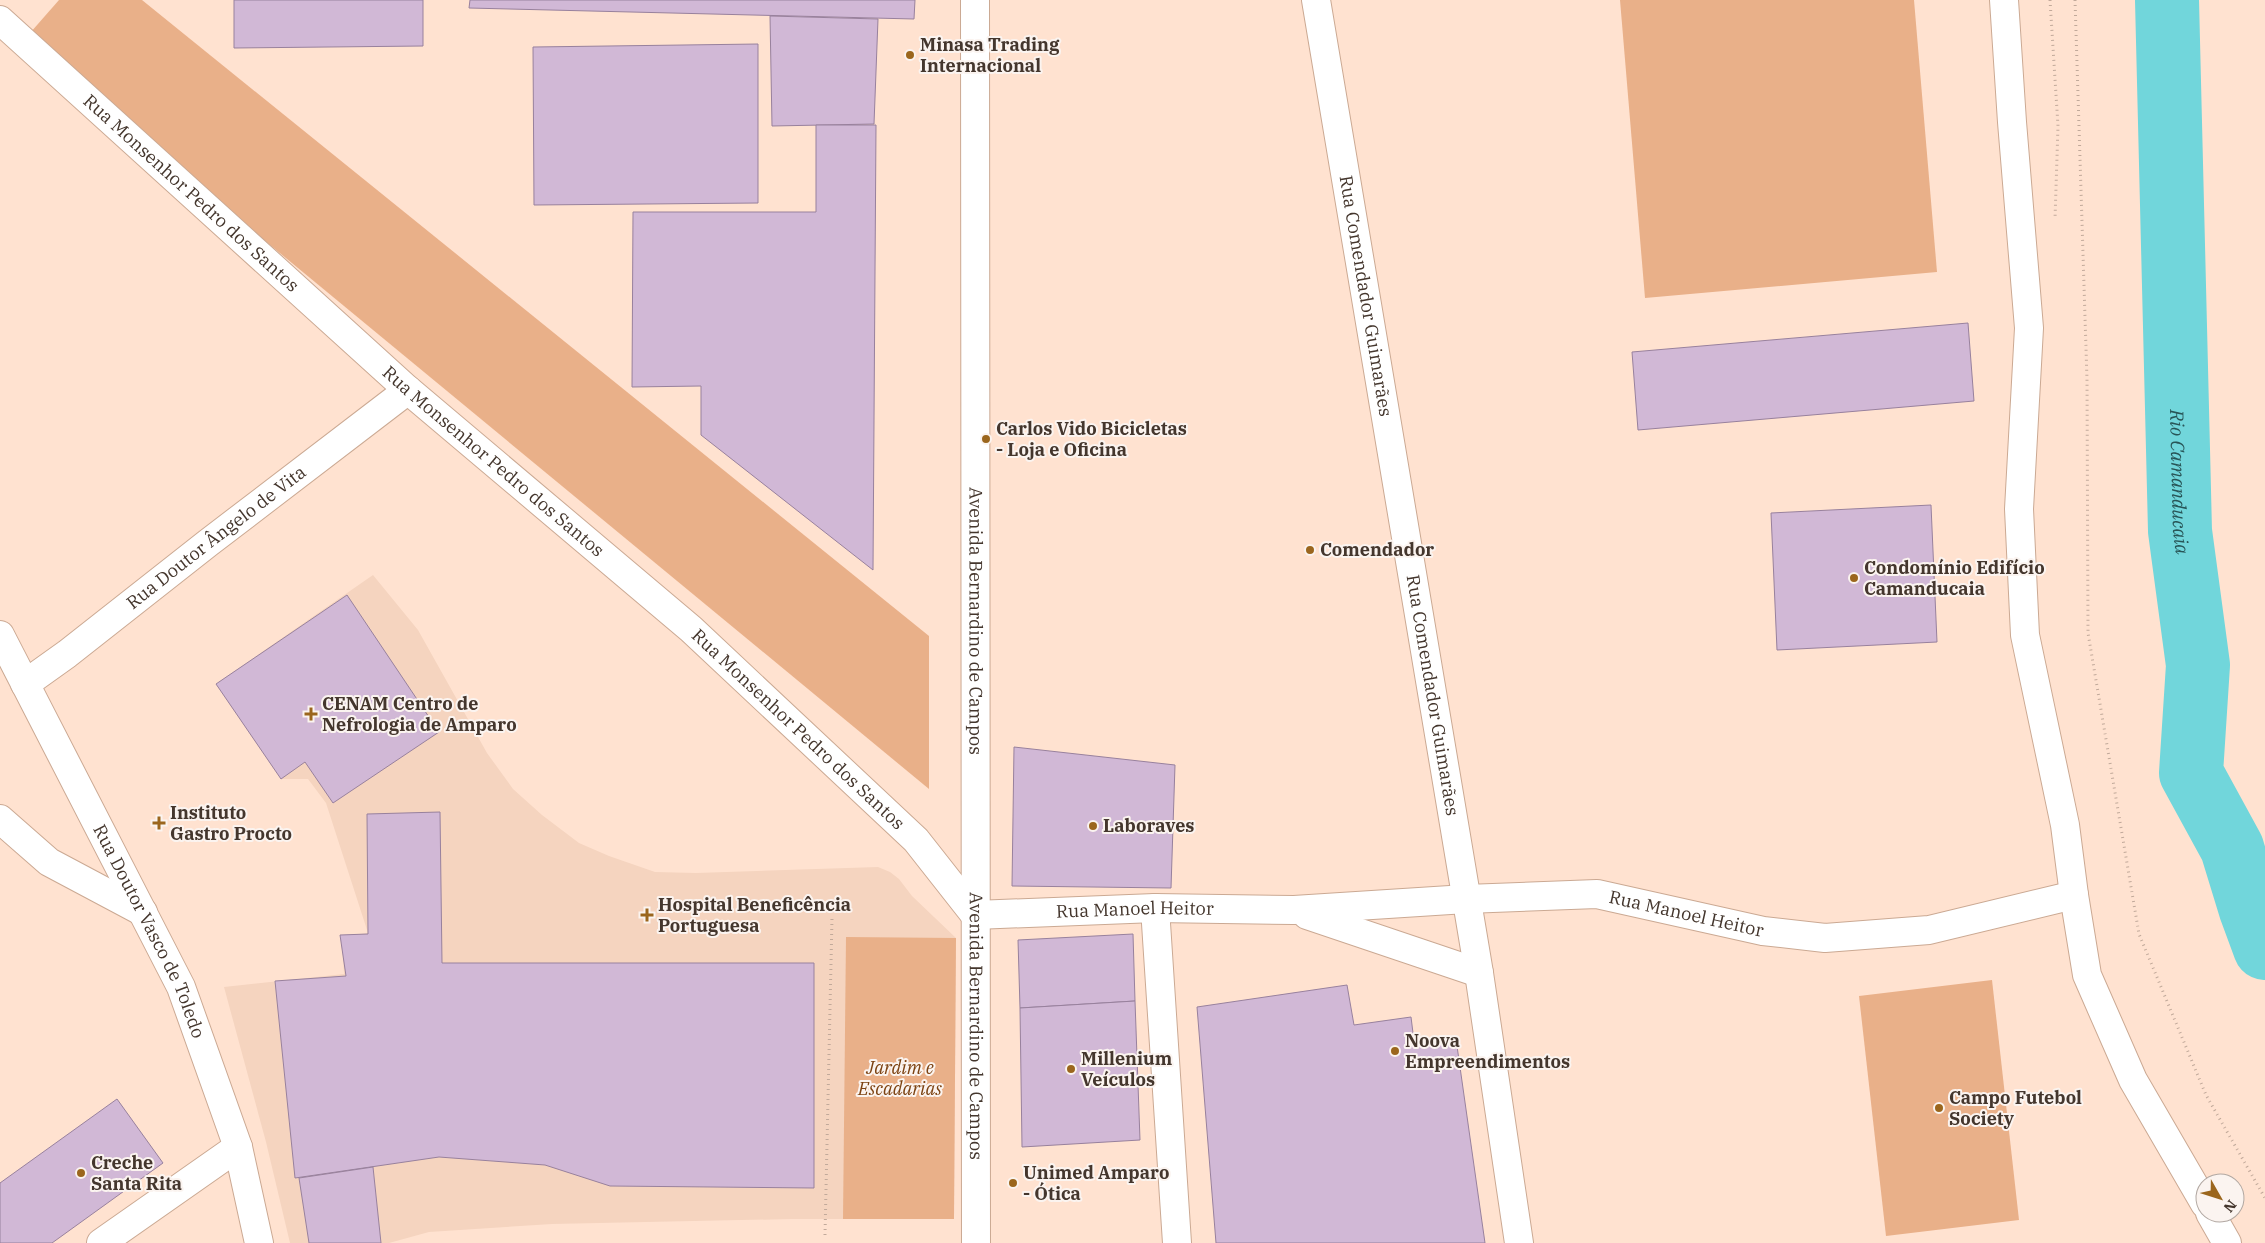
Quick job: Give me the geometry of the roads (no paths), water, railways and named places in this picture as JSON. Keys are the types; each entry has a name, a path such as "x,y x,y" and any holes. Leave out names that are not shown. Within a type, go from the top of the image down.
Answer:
{"street":[{"name":"Avenida Bernardino de Campos","path":"975,0 976,1243"},
{"name":"Rua Comendador Guimarães","path":"1316,0 1479,973 1519,1243"},
{"path":"2004,0 2029,328 2019,508 2025,635 2062,806 2087,975 2133,1080 2195,1187"},
{"name":"Rua Monsenhor Pedro dos Santos","path":"0,20 408,390 691,630 916,840 975,915"},
{"name":"Rua Doutor Ângelo de Vita","path":"25,684 67,654 408,390"},
{"name":"Rua Doutor Vasco de Toledo","path":"0,635 182,987 238,1147 259,1243"},
{"path":"0,819 49,862 143,912"},
{"name":"Rua Manoel Heitor","path":"975,915 1155,908 1294,910 1466,899 1597,894 1763,930 1824,938 1928,930 2074,895"},
{"path":"1155,908 1177,1243"},
{"name":"Rua Manoel Heitor","path":"1294,910 1479,973"},
{"path":"101,1243 238,1147"},
{"path":"2216,1223 2227,1243"}],"waterway":[{"name":"Rio Camanducaia","path":"2167,0 2180,531 2198,665 2191,773 2232,848 2265,948"}],"place":[{"name":"Minasa Trading Internacional","path":"910,55"},
{"name":"Carlos Vido Bicicletas - Loja e Oficina","path":"986,439"},
{"name":"Comendador","path":"1310,550"},
{"name":"Condomínio Edifício Camanducaia","path":"1854,578"},
{"name":"CENAM Centro de Nefrologia de Amparo","path":"311,714"},
{"name":"Instituto Gastro Procto","path":"159,823"},
{"name":"Laboraves","path":"1093,826"},
{"name":"Hospital Beneficência Portuguesa","path":"647,915"},
{"name":"Noova Empreendimentos","path":"1395,1051"},
{"name":"Millenium Veículos","path":"1071,1069"},
{"name":"Campo Futebol Society","path":"1939,1108"},
{"name":"Creche Santa Rita","path":"81,1173"},
{"name":"Unimed Amparo - Ótica","path":"1013,1183"}],"park label":[{"name":"Jardim e Escadarias","path":"900,1078"}]}
